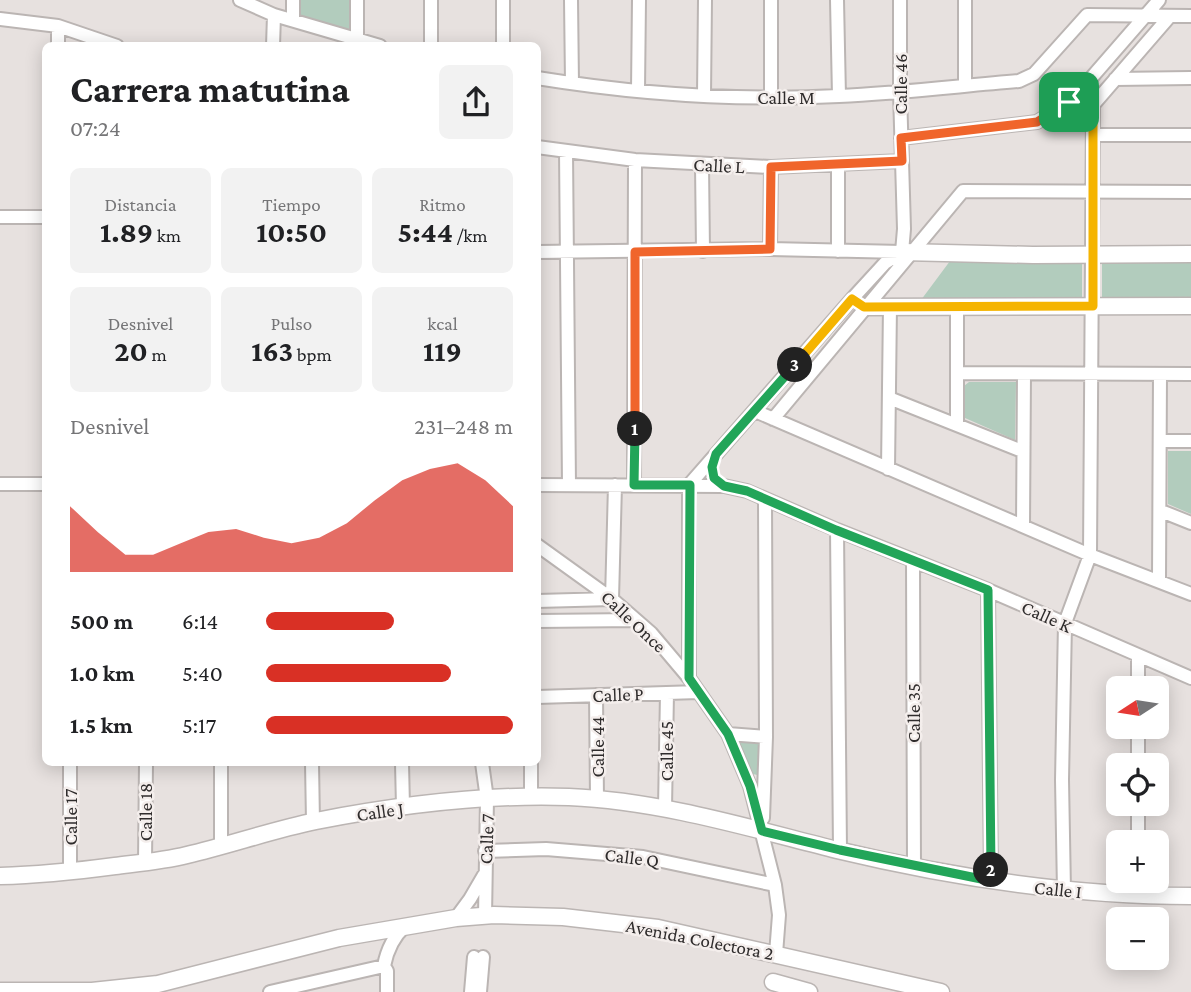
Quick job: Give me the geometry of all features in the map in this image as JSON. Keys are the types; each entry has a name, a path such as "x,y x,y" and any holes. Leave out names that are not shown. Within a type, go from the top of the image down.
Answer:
{"street":[{"path":"240,0 274,15 365,42"},
{"path":"293,0 293,20"},
{"path":"357,0 357,40"},
{"path":"431,0 431,42"},
{"path":"503,0 503,42"},
{"path":"571,0 572,83"},
{"path":"638,90 639,0"},
{"path":"704,95 705,0"},
{"path":"771,0 771,98"},
{"path":"837,0 839,96"},
{"name":"Calle 46","path":"900,0 901,138 907,252"},
{"path":"965,0 965,85"},
{"path":"901,138 1037,122 1069,102 1079,92 1159,0"},
{"path":"273,42 274,15"},
{"name":"Calle M","path":"541,79 638,90 771,98 900,92 1019,81 1034,74 1087,15 1145,16"},
{"path":"1145,16 1191,16"},
{"path":"1064,891 1062,780 1065,623 1090,555 1093,105 1170,16"},
{"path":"0,19 58,26 105,42"},
{"path":"58,26 58,42"},
{"path":"1132,60 1136,71 1145,78"},
{"path":"1115,79 1191,78"},
{"path":"1079,92 1093,105"},
{"path":"1093,135 1191,135"},
{"name":"Calle L","path":"541,148 635,160 702,165 771,167 902,161"},
{"path":"566,151 569,485"},
{"path":"634,485 635,160"},
{"path":"702,165 703,251"},
{"path":"838,165 838,251"},
{"path":"770,249 771,167"},
{"path":"689,678 690,485 755,411 963,191 1191,192"},
{"path":"0,217 42,217"},
{"path":"541,252 770,249 1191,254"},
{"path":"858,303 890,306 1191,306"},
{"path":"773,419 858,303"},
{"path":"888,469 890,306"},
{"path":"957,306 957,424"},
{"path":"957,373 1191,374"},
{"path":"1023,526 1024,374"},
{"path":"1159,580 1160,374"},
{"path":"890,398 1022,451"},
{"path":"755,411 1090,555 1191,594"},
{"path":"1161,441 1191,441"},
{"path":"716,454 712,473 718,483 724,486"},
{"path":"0,484 42,484"},
{"name":"Calle K","path":"541,485 690,485 724,486 747,491 836,530 988,590 1191,678"},
{"path":"541,601 612,598 615,485"},
{"path":"762,831 766,737 765,500"},
{"path":"1161,511 1191,523"},
{"path":"836,530 840,850"},
{"name":"Calle Once","path":"541,548 612,598 651,633 689,678 728,734 750,786 775,885 779,915 776,954"},
{"name":"Calle 35","path":"913,560 914,866"},
{"path":"988,590 991,881"},
{"path":"541,621 636,620"},
{"path":"1138,656 1138,676"},
{"name":"Calle P","path":"541,696 699,692"},
{"name":"Calle 45","path":"665,808 667,693"},
{"name":"Calle 44","path":"596,695 597,799"},
{"path":"728,734 766,737"},
{"name":"Calle 17","path":"69,872 70,766"},
{"name":"Calle 18","path":"145,862 146,766"},
{"path":"221,766 221,846"},
{"path":"312,766 313,822"},
{"path":"402,766 403,807"},
{"name":"Calle 7","path":"482,766 487,799 485,916"},
{"path":"531,766 531,798"},
{"name":"Calle J","path":"0,876 69,872 185,856 313,822 403,807 487,799 597,799 665,808 762,831"},
{"name":"Calle I","path":"762,831 991,881 1064,891 1106,889"},
{"name":"Calle Q","path":"485,851 546,849 643,856 775,885"},
{"path":"456,918 484,875"},
{"name":"Calle I","path":"1169,893 1191,896"},
{"name":"Avenida Colectora 2","path":"0,991 92,991 158,985 339,938 456,918 485,916 563,918 658,928 941,992"},
{"path":"384,966 394,939 405,926"},
{"path":"471,992 478,957 480,992"},
{"path":"270,992 307,987 384,966"},
{"path":"384,966 387,971 387,992"},
{"name":"Avenida Colectora 2","path":"773,987 809,992"}],"green space":[{"path":"297,0 352,0 351,33 297,18"},
{"path":"950,261 1082,262 1082,300 921,300"},
{"path":"1102,262 1191,263 1191,300 1102,300"},
{"path":"969,382 1016,382 1015,440 965,418 964,386"},
{"path":"1168,451 1191,451 1191,514 1168,504"},
{"path":"742,740 760,742 760,773 757,775 753,774 739,745"}],"route":[{"path":"1079,92 1093,105 1093,306 864,307 852,299 716,454 712,463 714,478 724,486 747,491 836,530 988,590 991,881 762,831 750,786 728,734 689,678 690,485 634,485 635,252 770,249 771,167 902,161 901,138 1037,122 1069,102 1079,92"}]}
